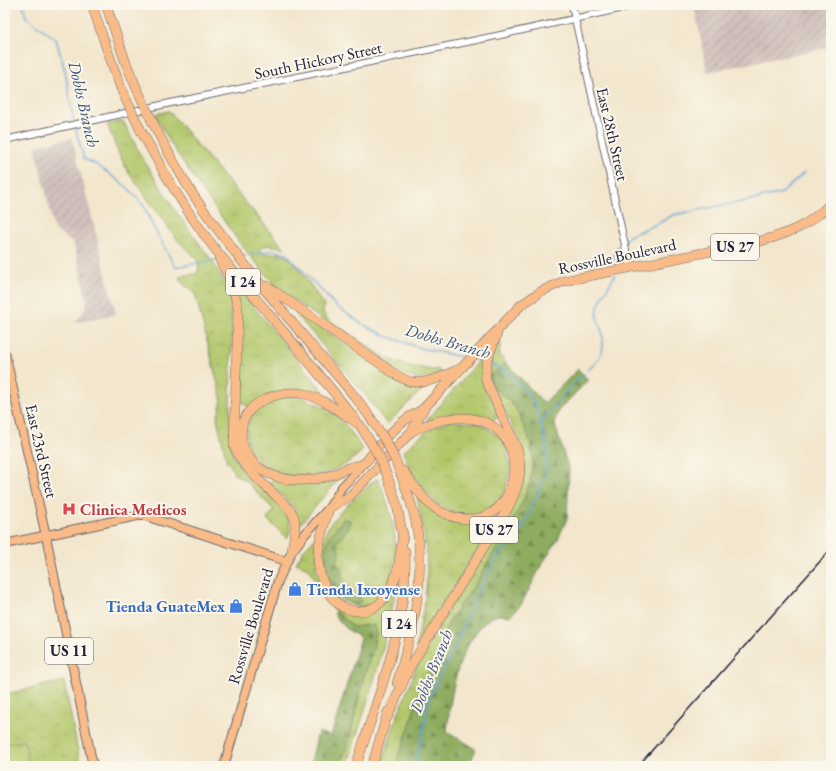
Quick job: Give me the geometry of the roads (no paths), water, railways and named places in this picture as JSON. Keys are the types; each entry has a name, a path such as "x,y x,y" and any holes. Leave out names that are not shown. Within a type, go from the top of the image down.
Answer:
{"highway":[{"name":"I 24","path":"92,5 122,91 140,129 185,207 212,245 322,376 360,425 380,458 388,478 397,505 403,533 405,553 404,593 399,622 387,669 356,766"},
{"name":"I 24","path":"106,5 121,51 137,89 175,165 195,198 221,234 370,417 387,443 408,493 414,516 420,563 416,610 407,652 372,766"},
{"name":"Rossville Boulevard","path":"363,464 405,420 423,409 498,329 532,297 564,281 761,241 782,235 795,230 820,214 831,203"},
{"path":"212,245 232,286 236,297 238,310 234,445 244,466 288,507 294,515 295,523 292,551"},
{"path":"255,276 389,370 407,380 413,382 434,379 468,362"},
{"name":"US 27","path":"387,718 410,667 508,508 519,484 520,460 518,451 492,397 486,380 485,371 487,358 498,329"},
{"name":"US 27","path":"360,425 325,403 305,394 285,392 278,393 263,400 251,409 243,421 241,435 243,447 247,456 254,464 273,475 299,480 317,479 363,464"},
{"name":"Rossville Boulevard","path":"329,508 350,496 412,431 423,409"},
{"path":"396,462 422,496 432,506 446,515 465,519 485,516 500,505 505,498 513,477 513,455 507,440 493,427 478,420 457,418 426,425 412,431"},
{"path":"329,508 319,545 319,570 321,579 332,598 338,605 346,609 353,611 368,610 381,602 386,596 398,572 403,533"}],"main road":[{"name":"East 23rd Street","path":"5,353 46,536 93,766"},
{"name":"Rossville Boulevard","path":"224,766 278,581 286,560 305,534 329,508 342,486 363,464"},
{"path":"5,544 137,516 145,516 286,560"}],"street":[{"name":"East 28th Street","path":"572,5 630,268"},
{"name":"South Hickory Street","path":"5,140 166,104 637,5"}],"waterway":[{"name":"Dobbs Branch","path":"23,5 26,17 56,39 65,71 74,123"},
{"name":"Dobbs Branch","path":"75,127 84,159 97,165 127,187 144,206 175,267 216,260"},
{"path":"625,240 629,236 657,224 673,215 782,193 805,172"},
{"path":"615,267 614,251 622,242"},
{"name":"Dobbs Branch","path":"241,256 273,250 287,254 336,306 364,325 386,336 420,348 466,358"},
{"path":"588,370 600,356 602,351 603,339 597,311 599,304 615,275"},
{"name":"Dobbs Branch","path":"474,360 484,362"},
{"name":"Dobbs Branch","path":"413,766 420,745 430,697 451,654 477,594 496,559 525,524 546,472 546,443 535,403 511,375 491,364"},
{"path":"540,423 571,386 584,374"}],"railway":[{"path":"638,766 831,549"}],"place":[{"name":"Clinica Medicos","path":"69,509"},
{"name":"Tienda Ixcoyense","path":"295,589"},
{"name":"Tienda GuateMex","path":"236,606"}]}
